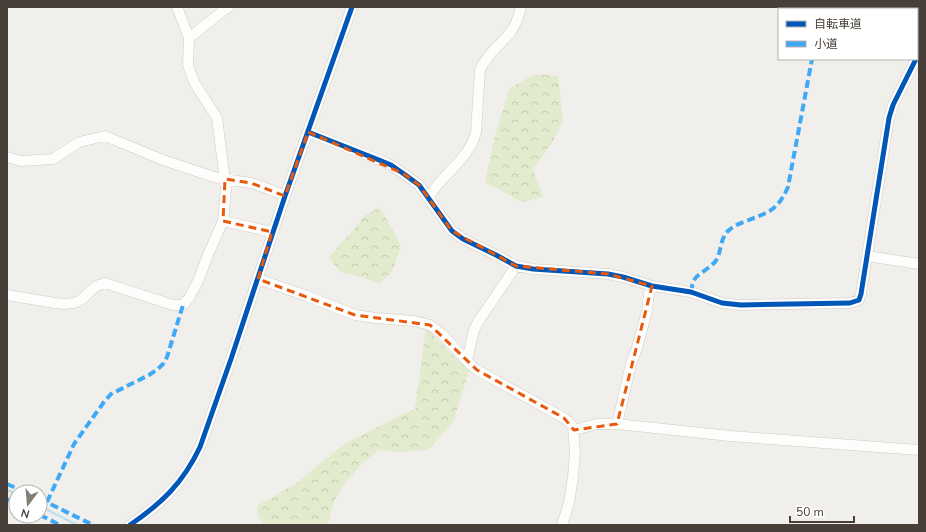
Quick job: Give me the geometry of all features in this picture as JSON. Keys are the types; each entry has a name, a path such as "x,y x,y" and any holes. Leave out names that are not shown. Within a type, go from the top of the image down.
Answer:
{"street":[{"path":"7,295 55,303 74,303 81,300 96,286 105,283 173,305 183,305 189,298 199,279 207,256 223,221 226,189 217,118 194,82 188,65 189,38 177,7"},
{"path":"189,38 229,7"},
{"path":"130,525 172,491 200,447 258,279 272,232 352,7"},
{"path":"428,197 440,181 468,151 474,140 476,132 480,70 483,63 511,32 519,16 521,7"},
{"path":"308,132 391,165 419,185 452,231 463,239 516,266 533,269 608,274 624,277 652,286 692,292 722,303 741,306 850,303 859,300 868,256 889,118 893,105 916,60"},
{"path":"7,157 21,161 53,159 79,142 105,136 163,160 217,178 251,183 285,196"},
{"path":"223,221 272,232"},
{"path":"868,256 919,264"},
{"path":"467,361 474,330 478,322 516,266"},
{"path":"258,279 355,315 414,321 430,325 442,334 477,370 564,418 570,423 574,430 575,453 574,477 569,504 562,525"},
{"path":"617,424 631,364 647,311 649,294 652,286"},
{"path":"574,430 596,424 617,424 730,436 919,450"}],"highlighted area":[{"path":"308,132 404,174 419,185 452,231 516,266 608,274 652,286 617,424 574,430 564,418 477,370 430,325 355,315 258,279 272,232 223,221 225,179 251,183 285,196"}],"green space":[{"path":"535,74 558,76 563,121 552,143 533,169 543,197 522,202 485,182 495,135 510,88"},
{"path":"380,207 401,246 393,270 380,283 339,271 329,257 364,216"},
{"path":"426,328 469,371 453,423 428,450 400,452 379,450 361,465 345,483 334,501 328,525 264,525 258,517 257,506 295,484 346,443 415,409"}],"waterway":[{"path":"48,510 77,525"}],"marked path":[{"path":"691,292 696,278 714,263 719,255 723,238 728,231 737,225 771,210 780,202 784,195 788,187 812,60"},
{"path":"48,500 74,444 104,402 111,394 149,375 163,364 167,357 183,305"},
{"path":"48,503 93,525"},
{"path":"48,519 60,525"}],"cycle path":[{"path":"130,525 152,509 171,491 179,482 200,447 285,196 352,7"},
{"path":"308,132 391,165 419,185 452,231 463,239 516,266 533,269 608,274 652,286 691,292 722,303 741,305 850,303 859,300 861,294 889,118 893,105 916,60"}]}
